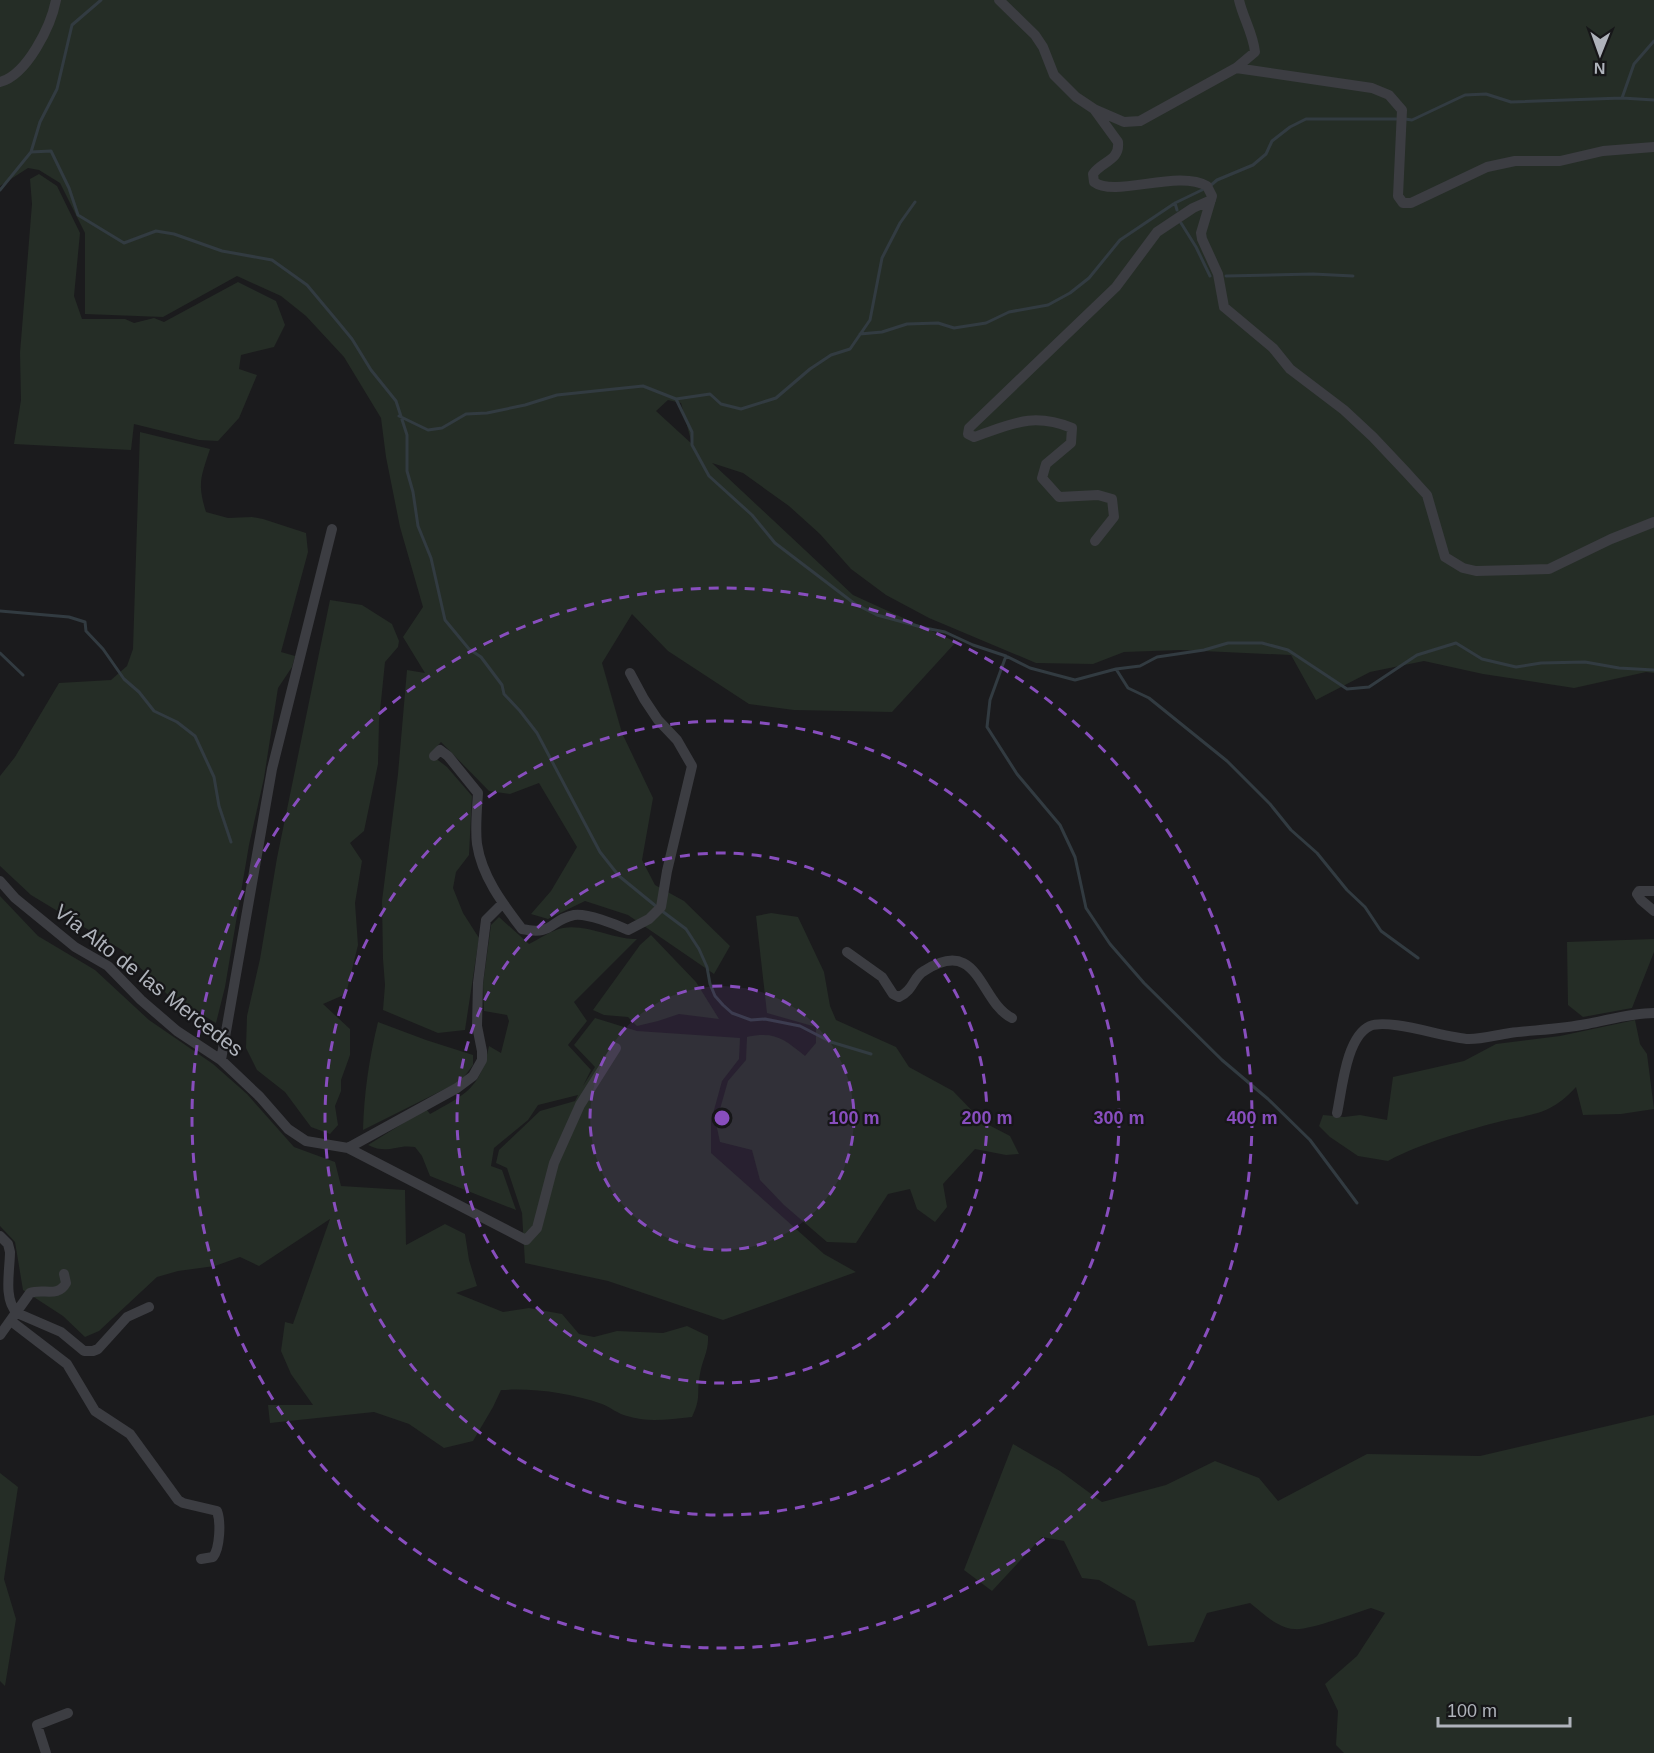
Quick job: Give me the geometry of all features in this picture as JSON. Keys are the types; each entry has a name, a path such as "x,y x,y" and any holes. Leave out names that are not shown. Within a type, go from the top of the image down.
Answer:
{"street":[{"path":"0,82 19,72 47,30 56,0"},
{"path":"999,0 1035,35 1043,47 1054,75 1076,97 1094,109 1124,122 1140,121 1236,68 1255,52 1253,38 1242,17 1239,0"},
{"path":"1236,68 1372,88 1389,95 1402,110 1398,196 1403,203 1411,203 1487,167 1515,161 1560,161 1603,151 1654,147"},
{"path":"1094,109 1118,142 1119,149 1113,159 1095,170 1094,182 1113,188 1146,182 1197,182 1211,190 1201,228 1202,239 1218,274 1224,307 1273,348 1290,369 1344,410 1373,437 1427,495 1445,557 1453,563 1476,571 1549,569 1611,539 1654,522"},
{"path":"1095,541 1114,517 1112,500 1098,495 1059,497 1042,478 1046,464 1071,443 1071,428 1053,421 1023,420 974,437 968,434 969,428 1116,287 1157,232 1193,208 1210,200"},
{"path":"222,1060 272,769 332,529"},
{"path":"434,756 440,750 448,756 478,793 478,849 489,882 522,929 536,932 548,930 561,919 576,914 609,922 628,930 649,919 661,907 667,871 692,766 677,740 658,720 644,699 630,673"},
{"name":"Vía Alto de las Mercedes","path":"0,881 15,897 75,947 108,966 141,1000 177,1031 222,1060 260,1097 288,1129 306,1142 348,1148 526,1240 537,1228 554,1164 580,1105 616,1048"},
{"path":"1654,891 1639,891 1637,894 1654,911"},
{"path":"348,1148 457,1088 468,1081 479,1068 482,1051 477,1026 478,983 486,920 503,903"},
{"path":"847,952 882,977 892,994 899,997 908,992 922,971 948,960 965,964 979,976 1002,1013 1012,1018"},
{"path":"1337,1113 1346,1064 1364,1031 1371,1026 1391,1025 1452,1037 1480,1039 1508,1033 1586,1025 1636,1013 1654,1012"},
{"path":"0,1236 8,1244 10,1252 9,1300 14,1316 67,1364 95,1411 130,1434 178,1500 217,1511 219,1518 217,1551 213,1557 201,1559"},
{"path":"0,1335 30,1293 34,1291 52,1292 63,1288 66,1283 64,1274"},
{"path":"14,1316 62,1332 78,1347 89,1352 98,1348 127,1317 149,1307"},
{"path":"46,1753 37,1725 68,1713"}],"shaded area":[{"path":"0,0 1654,0 1654,673 1646,672 1574,688 1483,674 1424,661 1370,672 1316,700 1291,655 1181,650 1124,652 1093,664 1036,663 929,618 886,595 851,569 820,534 789,506 743,473 712,463 853,595 956,642 892,712 794,710 749,704 668,651 632,614 602,663 622,733 653,798 642,860 655,885 684,901 730,946 714,974 628,915 585,901 548,919 531,914 551,891 577,847 539,783 510,794 489,791 441,742 430,754 447,767 472,796 469,855 456,872 453,888 463,913 479,938 465,1030 438,1033 383,1010 385,985 382,901 398,774 407,670 425,673 403,637 423,607 400,527 381,418 344,357 306,316 281,296 237,276 163,317 85,314 85,233 60,183 39,170 28,168 0,186","holes":["668,400 681,403 692,444 656,411"]},
{"path":"39,174 57,186 80,233 74,296 82,319 125,319 134,323 154,318 164,322 238,282 276,301 285,325 274,347 241,355 239,369 257,375 239,418 218,441 199,440 134,424 131,450 14,444 21,400 20,353 32,204 30,179"},
{"path":"140,432 210,449 201,480 206,512 228,518 263,519 306,533 308,552 281,652 295,656 292,667 278,688 264,778 249,845 225,987 216,1023 167,994 122,950 31,895 0,866 0,776 15,757 59,683 111,680 127,666 133,649"},
{"path":"330,600 362,605 392,624 399,641 398,647 385,662 379,721 378,764 364,831 350,843 362,861 355,903 358,945 346,994 323,1004 350,1029 350,1055 335,1106 338,1125 330,1134 311,1127 285,1092 257,1070 246,1048 247,1016"},
{"path":"0,896 38,936 95,970 149,1020 213,1064 247,1094 294,1147 335,1162 341,1186 405,1190 406,1245 445,1224 465,1234 469,1260 477,1286 456,1293 503,1312 529,1308 562,1314 579,1334 594,1337 617,1331 663,1333 687,1326 708,1336 699,1381 698,1399 692,1417 659,1420 635,1418 578,1397 552,1392 501,1390 473,1441 444,1448 409,1424 374,1412 270,1423 268,1405 313,1405 291,1374 281,1351 285,1322 293,1324 330,1219 259,1266 240,1257 215,1266 178,1271 157,1277 99,1331 85,1337 63,1316 23,1290 15,1242 0,1226"},
{"path":"771,913 798,917 824,972 830,1006 836,1020 896,1047 909,1067 953,1091 983,1122 1010,1136 1019,1154 1006,1155 975,1149 943,1184 947,1207 935,1222 917,1209 910,1189 888,1194 856,1243 827,1242 784,1205 760,1180 752,1150 720,1142 716,1123 728,1081 746,1060 747,1037 765,1035 779,1038 805,1056 816,1043 816,1027 767,1013 756,916"},
{"path":"499,917 529,944 554,931 573,927 637,939 574,1002 587,1021 568,1045 591,1070 583,1086 595,1067 574,1045 595,1018 637,1031 740,1038 739,1059 722,1081 711,1121 711,1153 824,1254 856,1272 723,1320 608,1281 525,1263 522,1213 507,1168 496,1163 499,1150 540,1111 575,1101 578,1095 538,1105 528,1120 494,1148 491,1166 502,1170 516,1210 430,1176 422,1156 415,1147 381,1149 368,1145 426,1109 430,1114 470,1089 481,1072 489,1046 501,1053 509,1021 507,1015 484,1011 483,984 491,925"},
{"path":"651,935 696,982 719,1019 679,1014 637,1026 628,1017 604,1015 593,1010 640,945"},
{"path":"1654,939 1654,952 1632,1008 1583,1017 1568,1005 1567,942"},
{"path":"1635,1020 1640,1044 1647,1054 1654,1109 1621,1114 1583,1115 1576,1087 1550,1108 1444,1138 1388,1161 1358,1156 1330,1137 1319,1126 1323,1115 1344,1117 1360,1115 1387,1120 1393,1077 1464,1061 1496,1044 1560,1036"},
{"path":"378,1022 473,1055 473,1065 461,1081 363,1130 364,1103"},
{"path":"1654,1415 1654,1753 1344,1753 1336,1745 1338,1711 1325,1684 1357,1656 1385,1613 1371,1608 1320,1625 1294,1629 1276,1623 1250,1603 1207,1613 1194,1642 1148,1646 1135,1601 1099,1580 1082,1578 1064,1541 1042,1537 992,1591 964,1570 1013,1444 1060,1471 1102,1502 1166,1485 1215,1461 1259,1478 1278,1501 1367,1454 1480,1456"},
{"path":"0,1473 18,1487 4,1579 16,1619 5,1686 0,1681"}],"waterway":[{"path":"0,190 31,152 40,122 57,89 72,25 101,0"},
{"path":"1622,98 1634,64 1654,41"},
{"path":"1405,119 1412,120 1465,95 1486,94 1511,102 1622,98 1654,100"},
{"path":"1210,186 1217,180 1253,165 1266,154 1272,141 1290,127 1306,119 1398,119"},
{"path":"31,152 51,151 69,188 78,215 124,243 156,231 174,234 222,251 272,260 307,285 338,322 352,339 371,370 396,401 407,435 407,471 418,526 431,558 445,620 469,649 481,657 502,685 504,694 537,733 600,852 619,876 657,907"},
{"path":"860,334 882,332 907,324 938,323 954,328 986,323 1009,312 1048,305 1070,293 1089,278 1120,240 1175,203 1204,189"},
{"path":"676,399 710,394 721,404 741,409 776,398 810,369 831,355 850,349 870,320 882,258 900,223 915,202"},
{"path":"1175,203 1177,210"},
{"path":"1181,223 1210,276"},
{"path":"1226,276 1313,274 1353,276"},
{"path":"399,416 428,430 442,428 466,414 487,413 557,395 643,386 676,399 692,432 692,445 709,476 752,515 775,543 855,604 877,615 945,632 1030,668 1075,680 1116,669 1140,666 1157,657 1204,650 1228,643 1262,643 1288,650 1347,689 1369,687 1417,655 1456,643 1482,659 1516,667 1541,663 1585,662 1619,668 1654,670"},
{"path":"0,611 69,617 85,622 86,631 103,649 124,679 139,692 154,711 177,722 195,736 214,777 219,806 231,842"},
{"path":"0,653 23,675"},
{"path":"1006,656 990,700 987,727 1017,774 1060,825 1075,857 1086,908 1110,944 1144,983 1222,1060 1268,1099 1310,1140 1357,1203"},
{"path":"1116,669 1128,688 1149,698 1227,761 1270,804 1291,830 1317,853 1347,890 1365,907 1381,931 1418,958"},
{"path":"662,911 686,929 707,967 715,996 732,1013 751,1020 765,1019 800,1026 831,1042 871,1054"}]}
